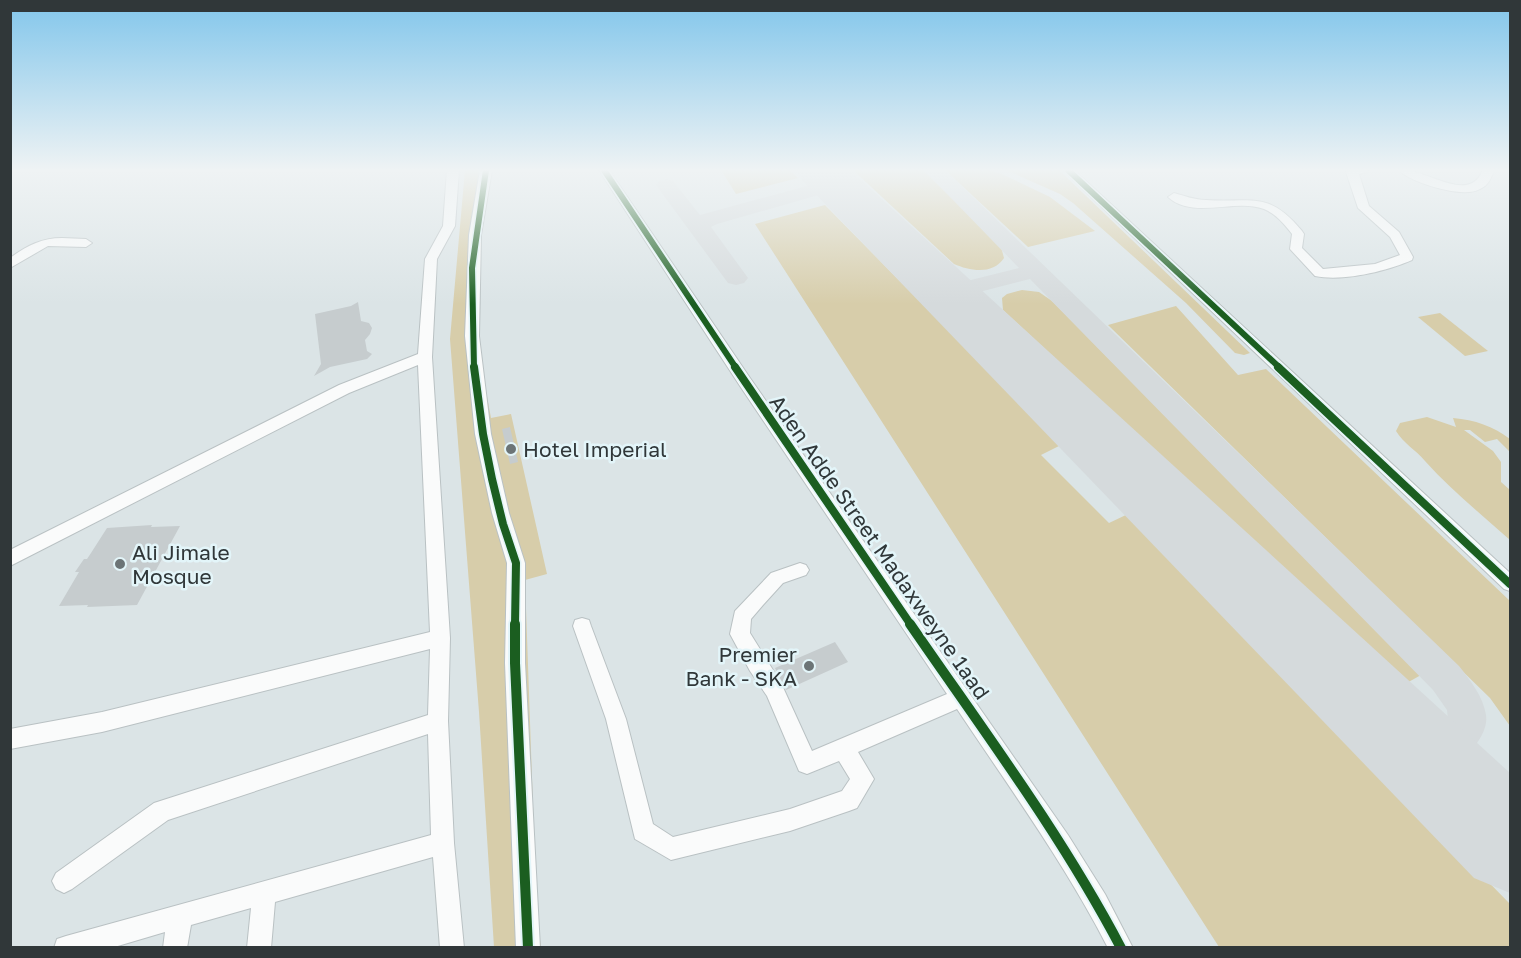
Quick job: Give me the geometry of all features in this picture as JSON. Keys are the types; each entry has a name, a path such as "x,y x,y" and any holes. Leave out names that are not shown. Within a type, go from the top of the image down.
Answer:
{"street":[{"path":"450,215 449,226 431,259 424,357 440,638 438,721 443,843 452,948"},
{"path":"478,215 474,261 472,355 483,433 501,516 514,550 516,563 515,663 528,948"},
{"name":"Aden Adde Street Madaxweyne 1aad","path":"634,215 745,382 1060,843 1097,902 1121,948"},
{"path":"1116,215 1510,584"},
{"path":"1281,215 1290,221 1298,234 1296,249 1320,273 1354,272 1392,265 1407,257 1403,242 1372,215"},
{"path":"10,264 36,245 49,240 87,243"},
{"path":"10,559 344,389 424,357"},
{"path":"800,570 777,578 756,599 742,617 740,634 774,690 807,764 962,697"},
{"path":"582,626 616,719 643,831 671,849 790,819 849,800 863,779 843,748"},
{"path":"10,739 102,722 440,638"},
{"path":"64,881 162,811 438,721"},
{"path":"66,948 443,843"},
{"path":"259,948 264,893"},
{"path":"175,948 180,916"}],"shaded area":[{"path":"461,215 479,215 480,359 491,418 511,414 547,574 525,580 537,920 541,947 494,947 479,712 450,339"},
{"path":"789,215 835,215 1061,445 1041,455 1109,523 1128,514 1510,904 1510,947 1219,947 755,224"},
{"path":"901,215 968,215 1001,247 1004,258 994,267 981,270 954,264"},
{"path":"993,215 1073,215 1095,231 1028,247"},
{"path":"1086,215 1106,215 1250,353 1244,355 1235,353 1186,303"},
{"path":"1022,290 1039,292 1052,301 1421,675 1405,684 1003,310 1002,298 1007,294"},
{"path":"1176,306 1238,375 1266,369 1510,601 1510,726 1490,698 1108,325"},
{"path":"1440,313 1488,351 1465,356 1418,317"},
{"path":"1427,417 1456,427 1453,418 1469,420 1490,427 1510,439 1510,452 1497,439 1485,442 1470,430 1464,430 1493,451 1501,462 1501,482 1510,490 1510,540 1445,482 1396,431 1400,423"}],"building":[{"path":"358,302 361,321 369,323 372,328 365,340 367,351 372,354 367,359 330,367 314,376 321,364 315,314 351,306"},
{"name":"Hotel Imperial","path":"510,427 518,462 510,464 502,429"},
{"name":"Ali Jimale Mosque","path":"152,525 151,527 180,526 137,605 59,606 79,572 75,572 84,559 87,559 107,528"},
{"name":"Premier Bank - SKA","path":"835,642 848,662 786,690 775,668"}],"taxiway":[{"path":"688,215 700,230"},
{"path":"700,230 700,225 709,219 725,215"},
{"path":"979,215 1446,678 1465,706 1468,716 1461,733 1428,762"},
{"path":"700,230 736,278"},
{"path":"948,293 1026,273"}],"runway":[{"path":"867,215 1510,842"}],"cycle path":[{"path":"478,215 471,302 474,369 492,479 516,563 515,663 528,948"},
{"path":"634,215 745,382 1060,843 1097,902 1121,948"},
{"path":"1116,215 1510,584"}],"place":[{"name":"Hotel Imperial","path":"511,449"},
{"name":"Ali Jimale Mosque","path":"120,564"},
{"name":"Premier Bank - SKA","path":"809,666"}]}
